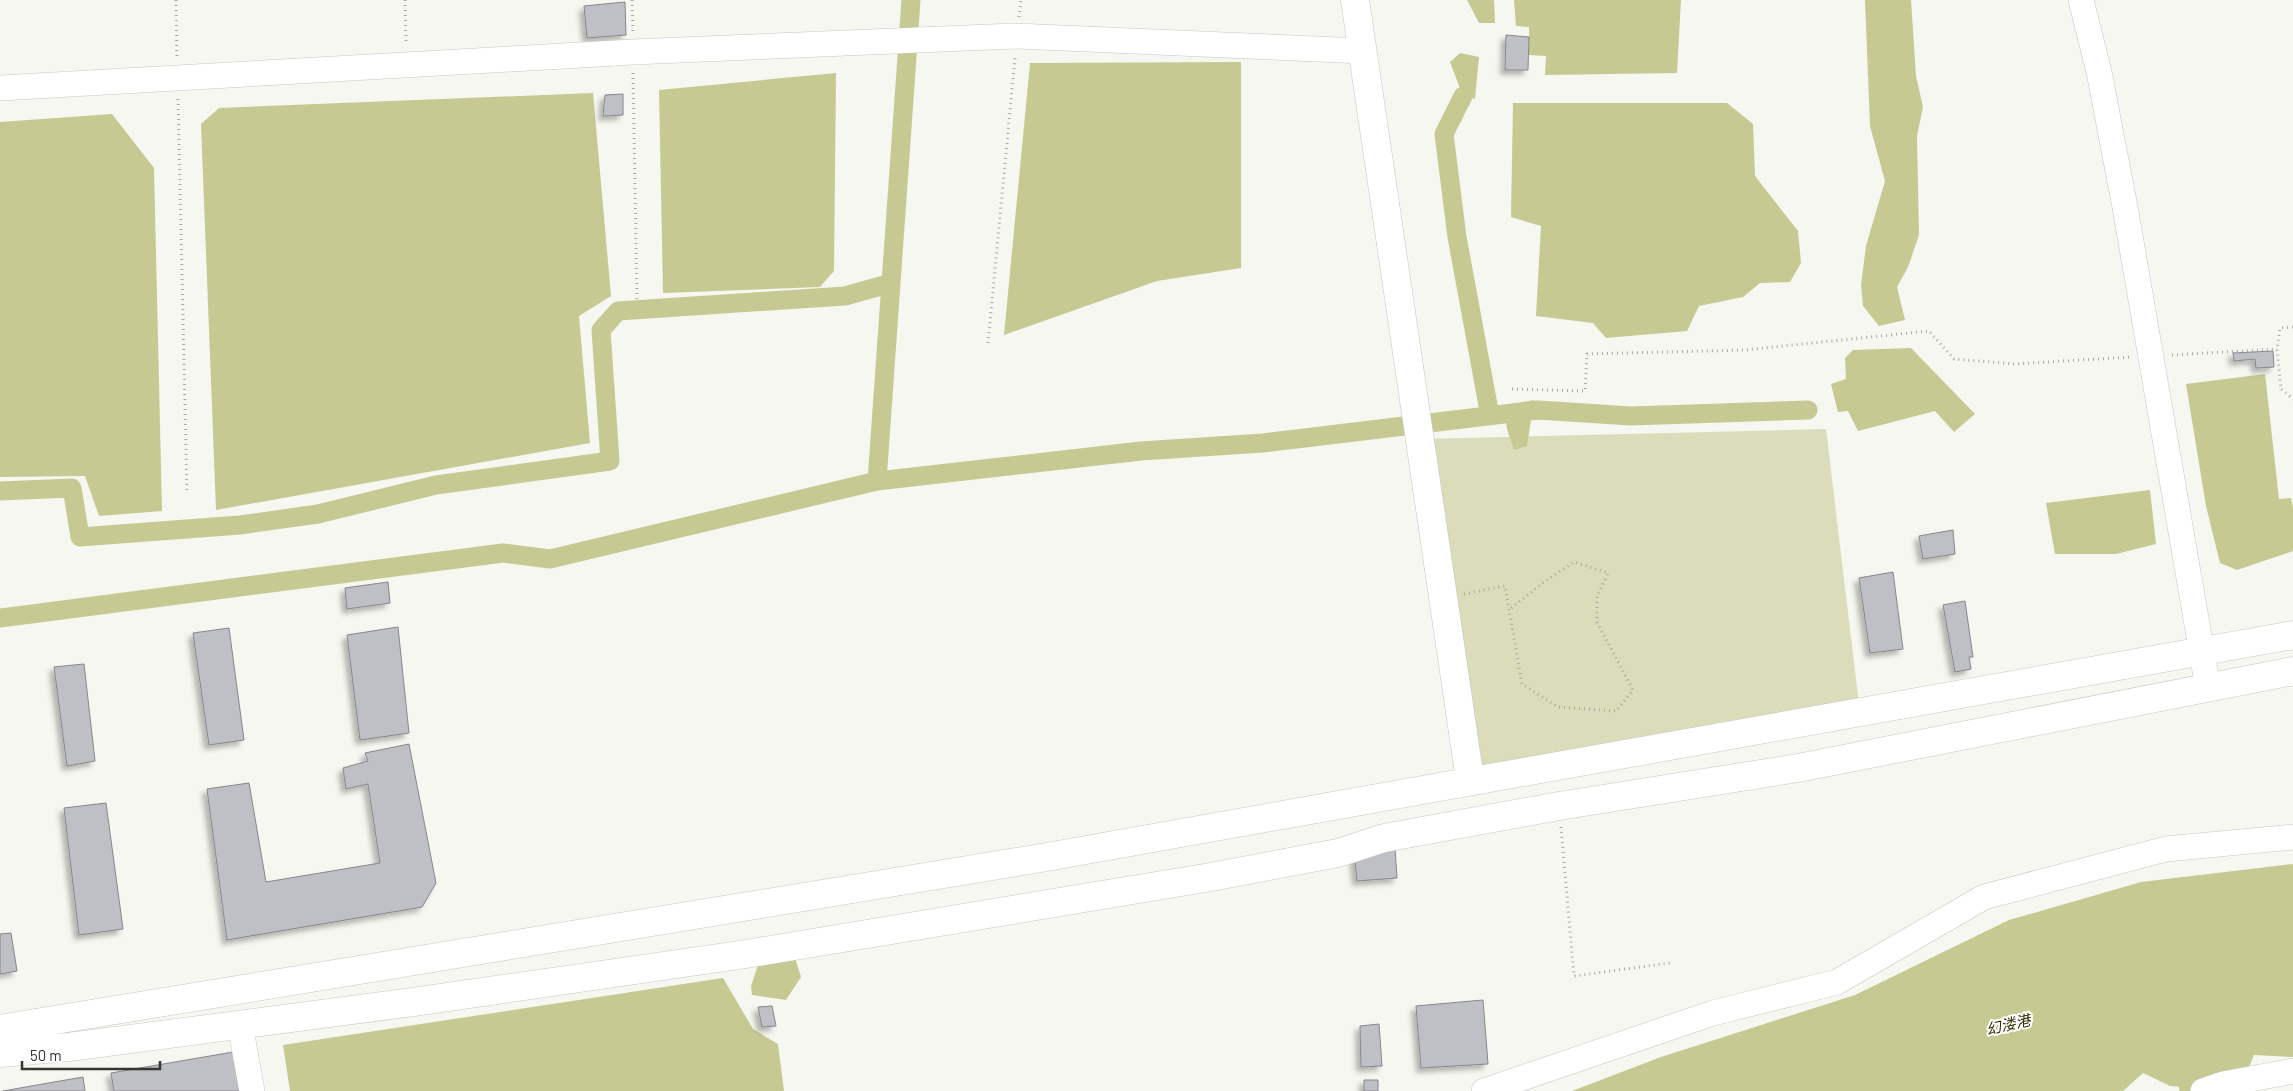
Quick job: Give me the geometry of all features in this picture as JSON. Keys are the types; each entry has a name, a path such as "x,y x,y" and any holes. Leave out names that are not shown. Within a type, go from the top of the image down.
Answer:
{"main road":[{"path":"1355,0 1470,780"},
{"path":"0,1029 1041,858 1470,780 2201,652 2293,634"},
{"path":"0,1053 69,1047 413,1002 775,949 1211,877 1338,853 1384,838 1559,806 1798,768 2293,672"},
{"path":"1377,797 1384,838"}],"street":[{"path":"2080,0 2101,81 2151,356 2208,688"},
{"path":"0,88 633,52 1017,36 1363,51"},
{"path":"1484,1091 1713,1013 1838,982 1984,897 2166,849 2293,837"},
{"path":"240,1024 252,1091"},
{"path":"2203,1091 2224,1084 2293,1071"}],"path":[{"path":"176,0 187,494"},
{"path":"405,0 406,65"},
{"path":"632,0 637,300"},
{"path":"988,343 1021,0"},
{"path":"2293,327 2280,328 2276,349 2281,389 2293,399"},
{"path":"1512,389 1585,391 1587,354 1744,350 1929,331 1954,358 2014,364 2276,349"},
{"path":"1443,598 1505,586 1509,610 1522,684 1558,707 1616,711 1633,690 1597,622 1597,597 1608,573 1574,562 1544,582 1509,610"},
{"path":"1559,806 1574,976 1670,963"}],"shaded area":[{"path":"1826,429 1860,713 1470,780 1420,439"}],"water":[{"path":"1467,0 1494,0 1495,23 1479,23"},
{"path":"1514,0 1681,0 1677,73 1545,75 1546,56 1529,55 1529,27 1516,26"},
{"path":"1865,0 1911,0 1916,76 1923,107 1917,136 1919,235 1908,267 1897,287 1905,320 1879,326 1863,306 1861,285 1866,246 1885,181 1870,126"},
{"path":"1460,53 1479,57 1475,99 1463,96 1450,62"},
{"path":"1241,62 1241,268 1157,281 1004,335 1030,63"},
{"path":"836,73 834,271 820,287 663,293 659,90"},
{"path":"593,93 611,296 579,316 590,443 216,510 201,124 219,108"},
{"path":"1513,103 1727,103 1753,124 1755,176 1798,231 1801,263 1790,282 1760,283 1743,297 1699,306 1687,331 1606,338 1593,323 1536,316 1541,226 1511,217"},
{"path":"112,114 154,168 162,511 99,516 85,476 0,477 0,122"},
{"path":"1911,348 1975,414 1954,432 1935,411 1858,431 1848,411 1838,412 1831,384 1846,379 1845,358 1853,350"},
{"path":"2265,374 2279,499 2291,498 2293,508 2293,551 2237,570 2220,563 2206,506 2186,384"},
{"path":"1534,400 1527,446 1514,450 1507,429 1504,406"},
{"path":"2150,490 2156,544 2116,554 2055,554 2046,503"},
{"name":"幻溇港","path":"2293,864 2293,1057 2254,1055 2249,1067 2184,1087 2170,1086 2143,1073 2123,1091 1572,1091 1661,1057 1855,995 2009,920 2141,882"},
{"path":"795,958 801,977 786,1000 752,995 751,986 758,965"},
{"path":"723,978 753,1029 778,1044 784,1091 290,1091 283,1045"}],"building":[{"path":"625,2 626,35 587,38 584,6"},
{"path":"1506,35 1529,37 1528,70 1505,70"},
{"path":"623,94 623,115 603,116 605,95"},
{"path":"2273,351 2274,367 2256,368 2255,359 2234,361 2233,353"},
{"path":"1953,530 1955,554 1923,559 1919,536"},
{"path":"1893,572 1903,649 1870,653 1859,578"},
{"path":"388,582 390,603 347,609 345,588"},
{"path":"1965,601 1973,657 1969,657 1971,669 1955,672 1943,605"},
{"path":"398,627 409,733 360,740 347,635"},
{"path":"229,628 244,740 209,745 193,633"},
{"path":"84,664 95,761 67,766 54,667"},
{"path":"409,744 436,883 422,907 227,940 207,789 249,783 266,882 380,863 368,784 346,789 343,768 368,761 365,753"},
{"path":"106,803 123,929 79,935 64,808"},
{"path":"1395,848 1397,878 1357,881 1354,852"},
{"path":"11,933 17,971 0,974 0,934"},
{"path":"1483,1000 1488,1064 1421,1068 1416,1006"},
{"path":"772,1006 776,1026 762,1027 758,1007"},
{"path":"1379,1024 1382,1066 1361,1067 1360,1026"},
{"path":"239,1051 246,1091 114,1091 111,1073"},
{"path":"83,1077 85,1091 3,1091"},
{"path":"1364,1080 1378,1080 1378,1091 1364,1091"}],"waterway":[{"path":"877,481 911,0"},
{"path":"1463,96 1444,134 1457,237 1490,416"},
{"path":"0,491 72,488 80,537 240,525 318,514 436,485 610,461 601,330 618,311 845,296 888,284"},
{"path":"0,618 503,553 550,559 877,481 1141,451 1263,443 1538,410 1631,416 1808,410"},
{"path":"2185,1060 2189,1091"}]}
